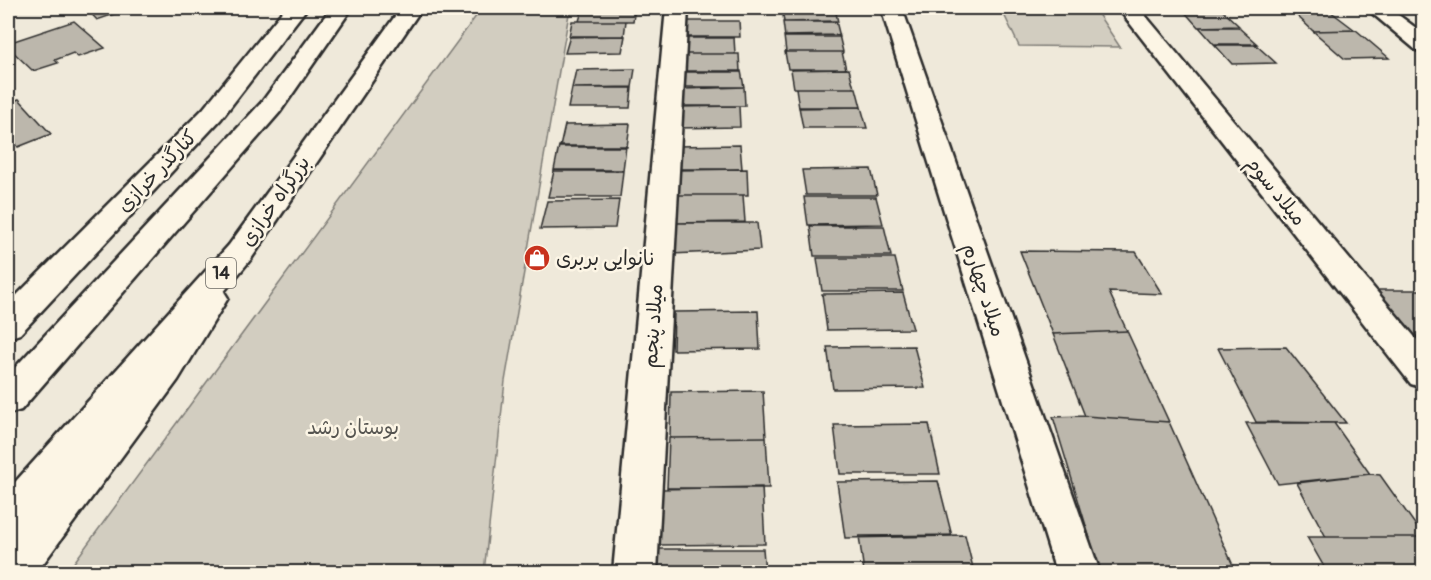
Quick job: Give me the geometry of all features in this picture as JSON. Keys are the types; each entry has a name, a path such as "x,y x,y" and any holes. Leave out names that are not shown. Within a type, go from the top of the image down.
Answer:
{"main road":[{"name":"کنارگذر خرازی","path":"8,325 212,114 296,8"},
{"path":"8,399 271,107 341,8"},
{"name":"بزرگراه خرازی","path":"8,520 240,252 411,8"},
{"name":"میلاد پنجم","path":"635,573 677,8"},
{"name":"میلاد چهارم","path":"891,8 1078,573"},
{"name":"میلاد سوم","path":"1128,8 1424,374"},
{"path":"1376,8 1424,45"},
{"path":"10,573 165,370 240,252"}],"green space":[{"name":"بوستان رشد","path":"482,8 570,8 505,381 484,572 67,572"},
{"path":"1001,8 1094,8 1120,47 1019,46"}],"building":[{"path":"86,8 132,8 97,20"},
{"path":"583,8 635,8 633,21 579,21"},
{"path":"782,8 835,8 838,22 784,22"},
{"path":"1326,8 1355,30 1313,31 1291,10"},
{"path":"1183,10 1222,10 1239,26 1198,27"},
{"path":"74,21 105,48 78,57 73,53 55,60 58,63 33,71 8,47 8,43"},
{"path":"572,21 626,21 624,36 569,37"},
{"path":"685,21 739,21 740,37 685,37"},
{"path":"836,21 840,37 785,37 783,22"},
{"path":"1199,27 1238,27 1257,44 1214,44"},
{"path":"1356,30 1389,58 1345,59 1313,31"},
{"path":"839,35 843,52 786,52 784,36"},
{"path":"570,36 625,36 622,52 565,53"},
{"path":"679,38 734,38 735,54 678,54"},
{"path":"1215,45 1256,45 1276,63 1232,64"},
{"path":"785,52 842,52 846,69 788,69"},
{"path":"682,54 739,54 740,72 681,72"},
{"path":"635,69 632,87 572,88 576,70"},
{"path":"849,69 854,88 794,88 791,70"},
{"path":"682,71 741,71 744,87 684,89"},
{"path":"683,87 744,87 745,106 683,106"},
{"path":"572,88 632,88 630,108 568,108"},
{"path":"796,88 856,88 861,107 799,108"},
{"path":"19,99 51,134 18,147 14,141 8,144 8,103"},
{"path":"739,106 740,127 676,128 677,107"},
{"path":"799,107 861,107 867,128 803,128"},
{"path":"630,124 627,147 560,147 565,125"},
{"path":"740,145 742,169 673,169 674,146"},
{"path":"559,146 626,146 623,170 554,170"},
{"path":"747,169 748,195 677,195 678,170"},
{"path":"871,169 877,195 806,195 802,170"},
{"path":"554,171 623,171 620,197 548,197"},
{"path":"672,195 743,195 745,222 670,223"},
{"path":"804,197 876,197 883,224 808,225"},
{"path":"619,200 615,228 540,229 547,201"},
{"path":"672,223 757,223 760,250 671,254"},
{"path":"810,226 884,226 891,256 814,256"},
{"path":"1020,251 1136,252 1162,294 1109,292 1127,331 1053,334"},
{"path":"817,258 895,258 903,291 822,291"},
{"path":"1374,290 1424,290 1424,351"},
{"path":"903,293 913,329 827,330 822,294"},
{"path":"758,311 760,349 673,350 674,312"},
{"path":"1127,331 1169,422 1085,416 1053,334"},
{"path":"914,346 925,388 833,389 827,347"},
{"path":"1286,347 1346,423 1256,422 1218,348"},
{"path":"763,391 766,437 670,438 671,392"},
{"path":"1085,416 1169,422 1236,572 1100,572 1053,417"},
{"path":"1246,423 1334,423 1370,474 1278,484"},
{"path":"929,424 940,474 840,474 834,425"},
{"path":"766,437 769,488 667,488 669,438"},
{"path":"1370,474 1380,475 1424,537 1326,537 1297,483"},
{"path":"938,481 952,536 845,538 837,482"},
{"path":"762,487 765,544 658,545 660,489"},
{"path":"965,535 974,572 864,572 859,536"},
{"path":"1307,537 1424,537 1424,572 1327,572"},
{"path":"656,549 763,549 765,572 654,572"}],"place":[{"name":"نانوایی بربری","path":"537,258"}]}
